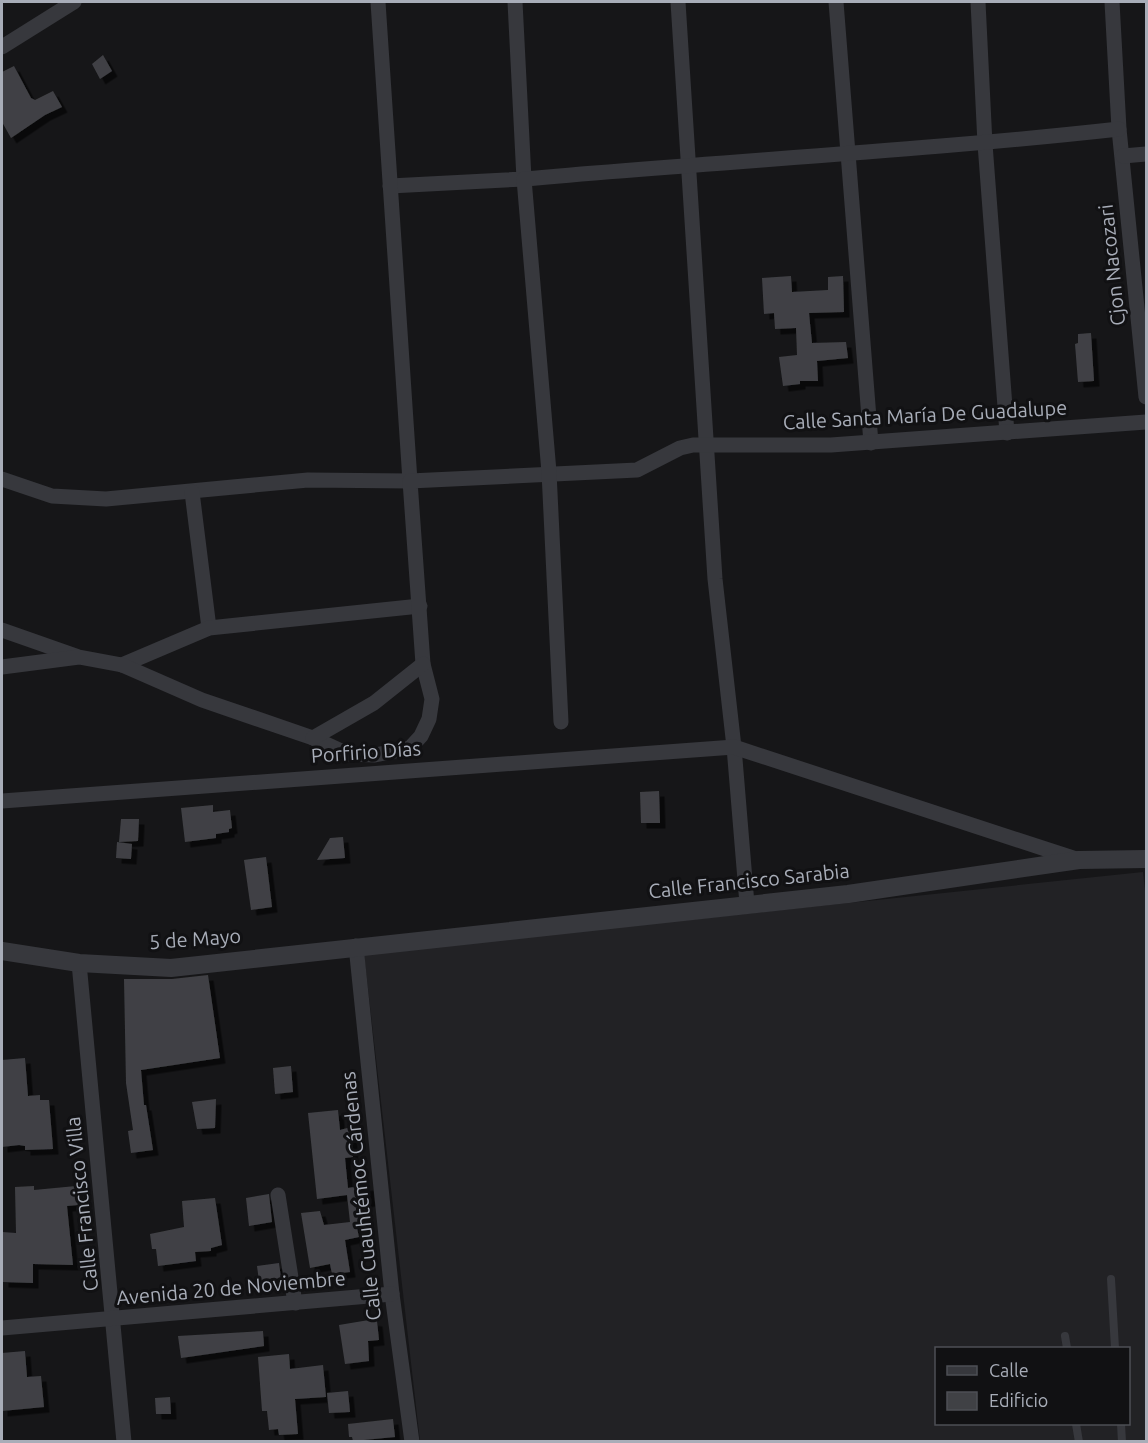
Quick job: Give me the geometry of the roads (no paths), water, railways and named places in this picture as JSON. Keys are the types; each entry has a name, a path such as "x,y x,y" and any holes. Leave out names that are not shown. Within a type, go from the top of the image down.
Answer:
{"street":[{"path":"2,47 74,2"},
{"path":"2,630 79,657 122,665 202,700 313,738 348,754 375,755 410,748 421,736 432,699 423,664 420,606 403,481 390,186 378,2"},
{"path":"515,2 524,179 549,472 561,722"},
{"path":"678,2 715,579 734,747 747,904"},
{"path":"836,2 846,153 871,443"},
{"path":"978,2 985,144 1007,433"},
{"name":"Cjon Nacozari","path":"1112,2 1119,129 1146,397"},
{"path":"390,186 524,179 690,164 985,144 1119,129"},
{"path":"1123,156 1146,154"},
{"name":"Calle Santa María De Guadalupe","path":"403,481 549,472 610,473 637,470 680,448 693,445 706,447 871,443 1146,422"},
{"path":"2,479 52,496 106,500 308,480 403,481"},
{"path":"192,492 209,628"},
{"path":"122,665 209,628 420,606"},
{"path":"2,667 79,657"},
{"path":"313,738 374,703 423,664"},
{"path":"734,747 1079,860"},
{"name":"Porfirio Días","path":"2,801 734,747"},
{"name":"Calle Francisco Sarabia","path":"356,946 848,894 1079,860 1146,859"},
{"name":"5 de Mayo","path":"2,951 79,963 171,968 356,946"},
{"name":"Calle Cuauhtémoc Cárdenas","path":"356,946 392,1294 412,1442"},
{"name":"Calle Francisco Villa","path":"79,963 124,1442"},
{"path":"278,1195 295,1303"},
{"name":"Avenida 20 de Noviembre","path":"2,1328 392,1294"}],"lane":[{"path":"1111,1279 1115,1347"},
{"path":"1065,1336 1067,1347"},
{"path":"1076,1425 1078,1442"},
{"path":"1121,1425 1122,1442"}]}
